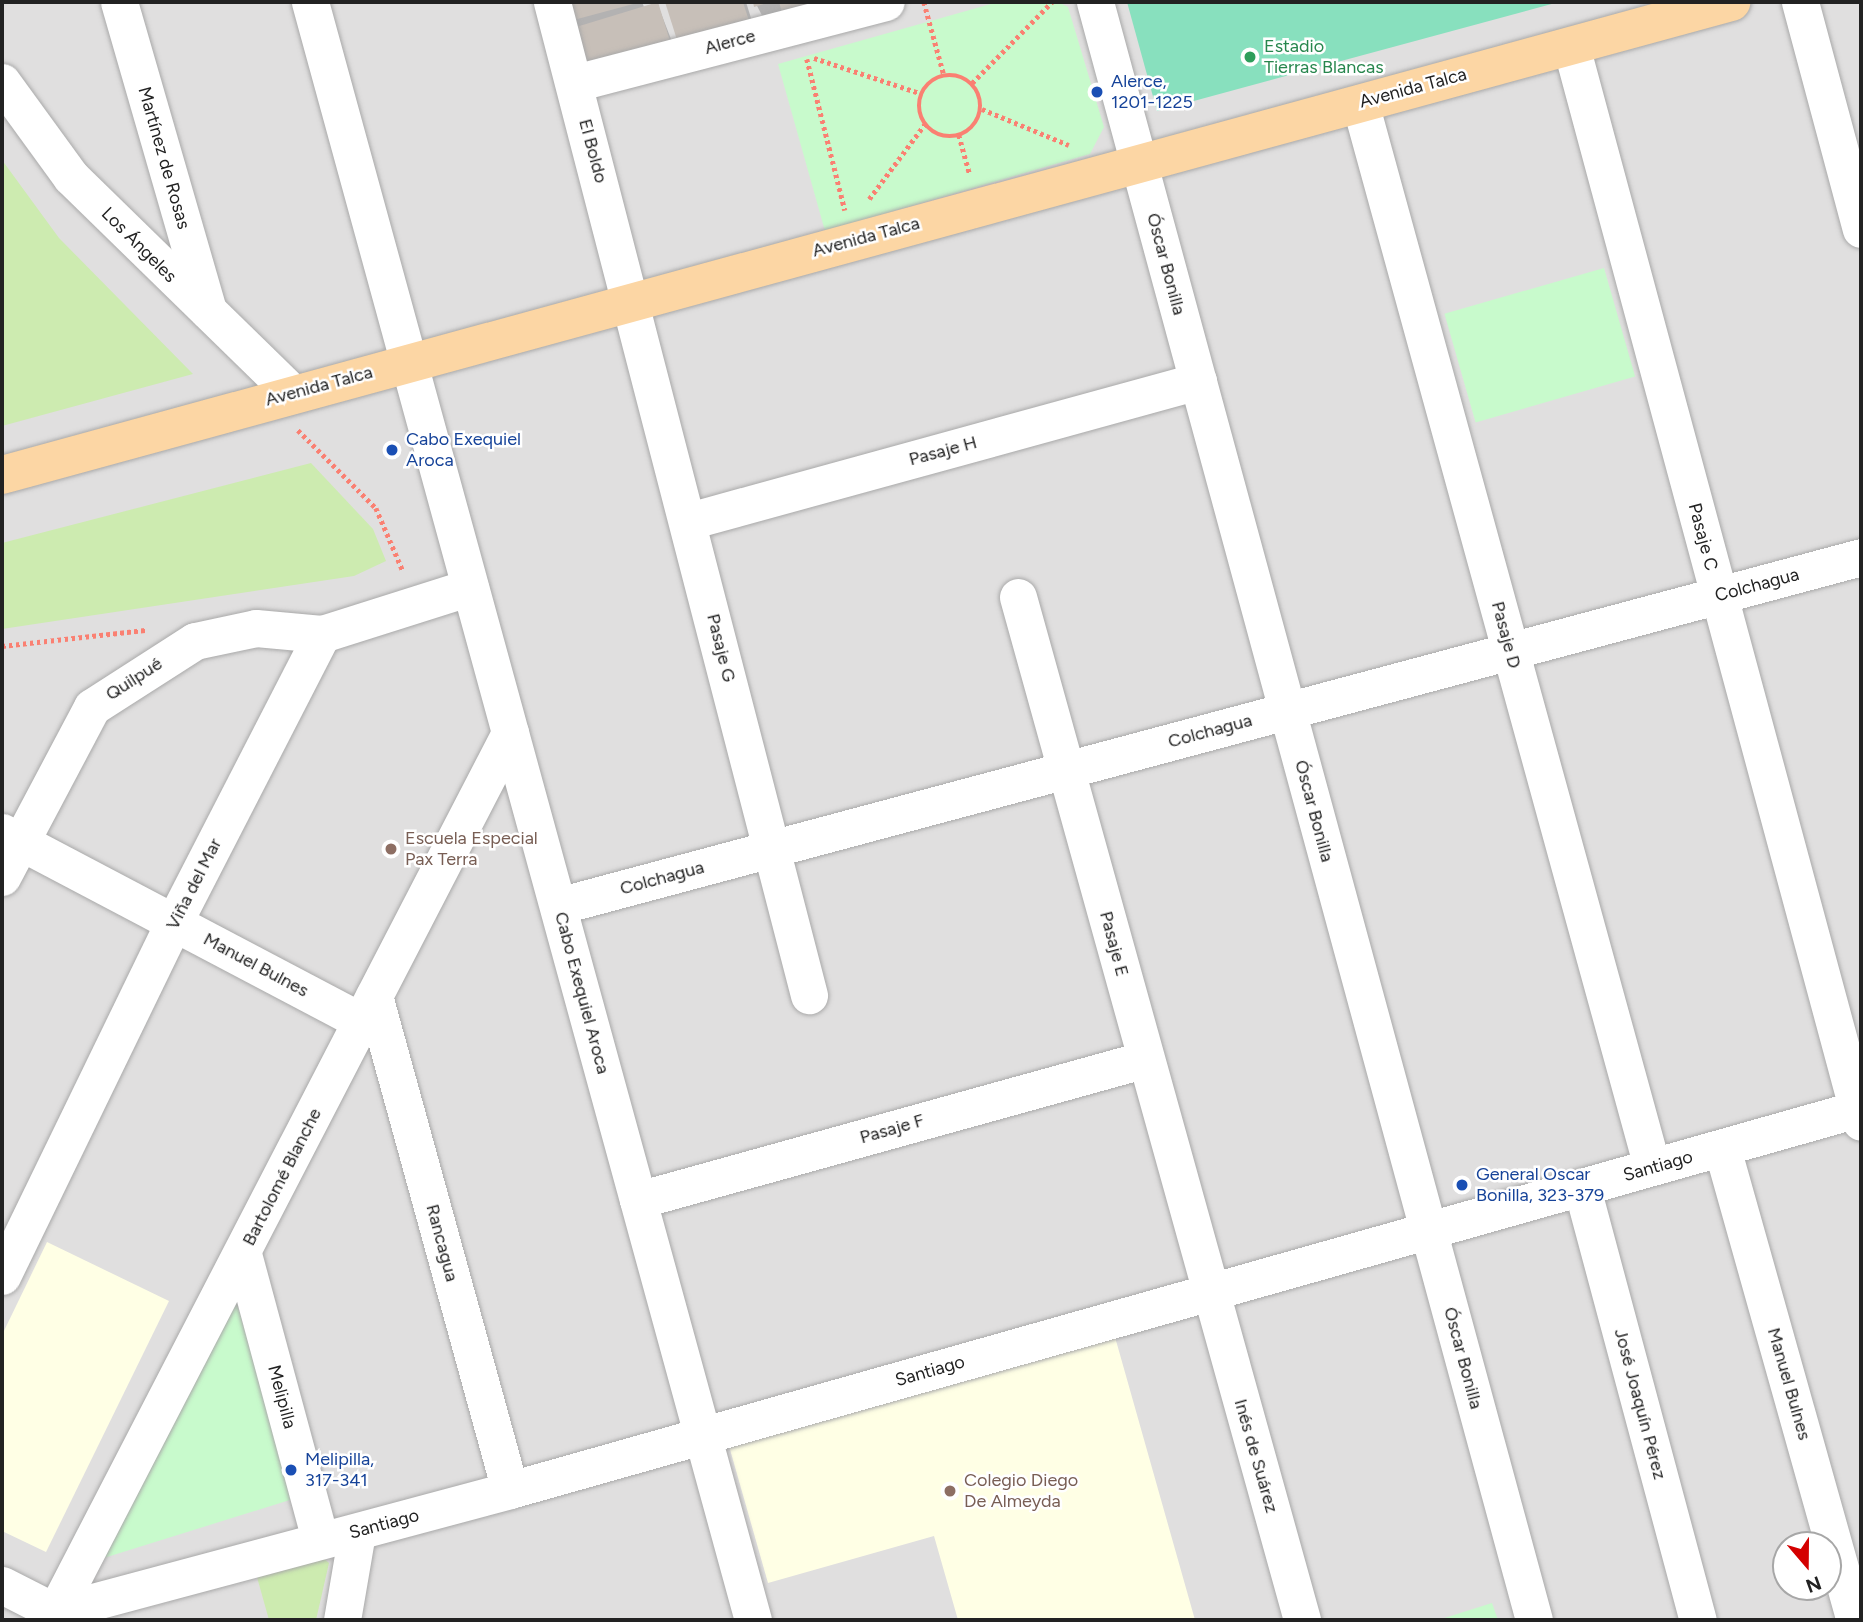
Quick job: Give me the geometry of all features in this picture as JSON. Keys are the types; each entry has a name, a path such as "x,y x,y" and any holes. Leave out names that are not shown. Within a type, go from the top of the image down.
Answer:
{"main road":[{"name":"Avenida Talca","path":"2,475 1731,2"}],"street":[{"name":"Martínez de Rosas","path":"119,2 209,314"},
{"name":"Cabo Exequiel Aroca","path":"310,2 703,1435 746,1619"},
{"name":"El Boldo","path":"552,2 633,301"},
{"name":"Óscar Bonilla","path":"1095,2 1121,168 1198,381 1535,1620"},
{"path":"1800,2 1859,211"},
{"name":"Alerce","path":"575,83 866,4"},
{"name":"Pasaje C","path":"1571,46 1860,1113"},
{"name":"Los Ángeles","path":"2,82 71,177 293,394"},
{"name":"Pasaje D","path":"1360,103 1652,1167"},
{"name":"Pasaje G","path":"633,301 809,995"},
{"name":"Pasaje H","path":"689,522 1198,381"},
{"name":"Colchagua","path":"558,906 1861,557"},
{"path":"322,634 470,587"},
{"name":"Pasaje E","path":"1018,597 1210,1292"},
{"name":"Quilpué","path":"2,877 11,836 92,707 195,641 257,628 322,634"},
{"name":"Viña del Mar","path":"2,1276 174,922 322,634"},
{"name":"Bartolomé Blanche","path":"53,1616 243,1254 510,733"},
{"name":"Manuel Bulnes","path":"11,836 174,922 368,1008"},
{"name":"Rancagua","path":"368,1008 510,1490"},
{"name":"Pasaje F","path":"638,1200 1146,1059"},
{"name":"Santiago","path":"53,1616 320,1540 510,1490 1652,1167 1860,1113"},
{"name":"Manuel Bulnes","path":"1722,1148 1855,1620"},
{"name":"José Joaquín Pérez","path":"1582,1188 1698,1620"},
{"name":"Melipilla","path":"243,1254 320,1540"},
{"name":"Inés de Suárez","path":"1210,1292 1302,1620"},
{"path":"342,1620 357,1532"},
{"path":"2,1585 53,1616"}],"path":[{"path":"924,2 944,75"},
{"path":"971,82 1052,2"},
{"path":"849,225 806,56 922,93"},
{"path":"944,75 971,82"},
{"path":"944,75 922,93 920,115 932,132 954,137 973,128 982,109"},
{"path":"971,82 982,109 1121,168"},
{"path":"866,202 925,124"}],"shaded area":[{"path":"2,2 1861,2 1861,1620 2,1620"},
{"path":"47,1242 169,1301 46,1552 2,1531 2,1335"},
{"name":"Colegio Diego De Almeyda","path":"1115,1337 1195,1620 958,1620 934,1536 768,1583 729,1446"}],"green space":[{"path":"998,2 1058,2 1068,7 1104,127 1090,154 825,231 778,64"},
{"name":"Estadio Tierras Blancas","path":"1127,2 1559,2 1157,111"},
{"path":"2,160 59,238 193,374 2,426"},
{"path":"1604,268 1635,377 1476,422 1444,314"},
{"path":"311,463 373,529 386,561 354,576 2,629 2,543"},
{"path":"236,1300 293,1499 91,1562"},
{"path":"319,1554 329,1563 316,1620 269,1620 255,1570"},
{"path":"1492,1603 1498,1620 1438,1620"}],"building":[{"path":"564,2 637,2 637,3 570,21"},
{"path":"658,2 670,41 585,67 573,28"},
{"path":"665,2 743,2 749,21 678,43"},
{"path":"753,2 770,2 754,7"},
{"path":"779,2 816,2 782,12"}],"place":[{"name":"Estadio Tierras Blancas","path":"1250,57"},
{"name":"Alerce, 1201-1225","path":"1097,92"},
{"name":"Cabo Exequiel Aroca","path":"392,450"},
{"name":"Escuela Especial Pax Terra","path":"391,849"},
{"name":"General Oscar Bonilla, 323-379","path":"1462,1185"},
{"name":"Melipilla, 317-341","path":"291,1470"},
{"name":"Colegio Diego De Almeyda","path":"950,1491"}]}
